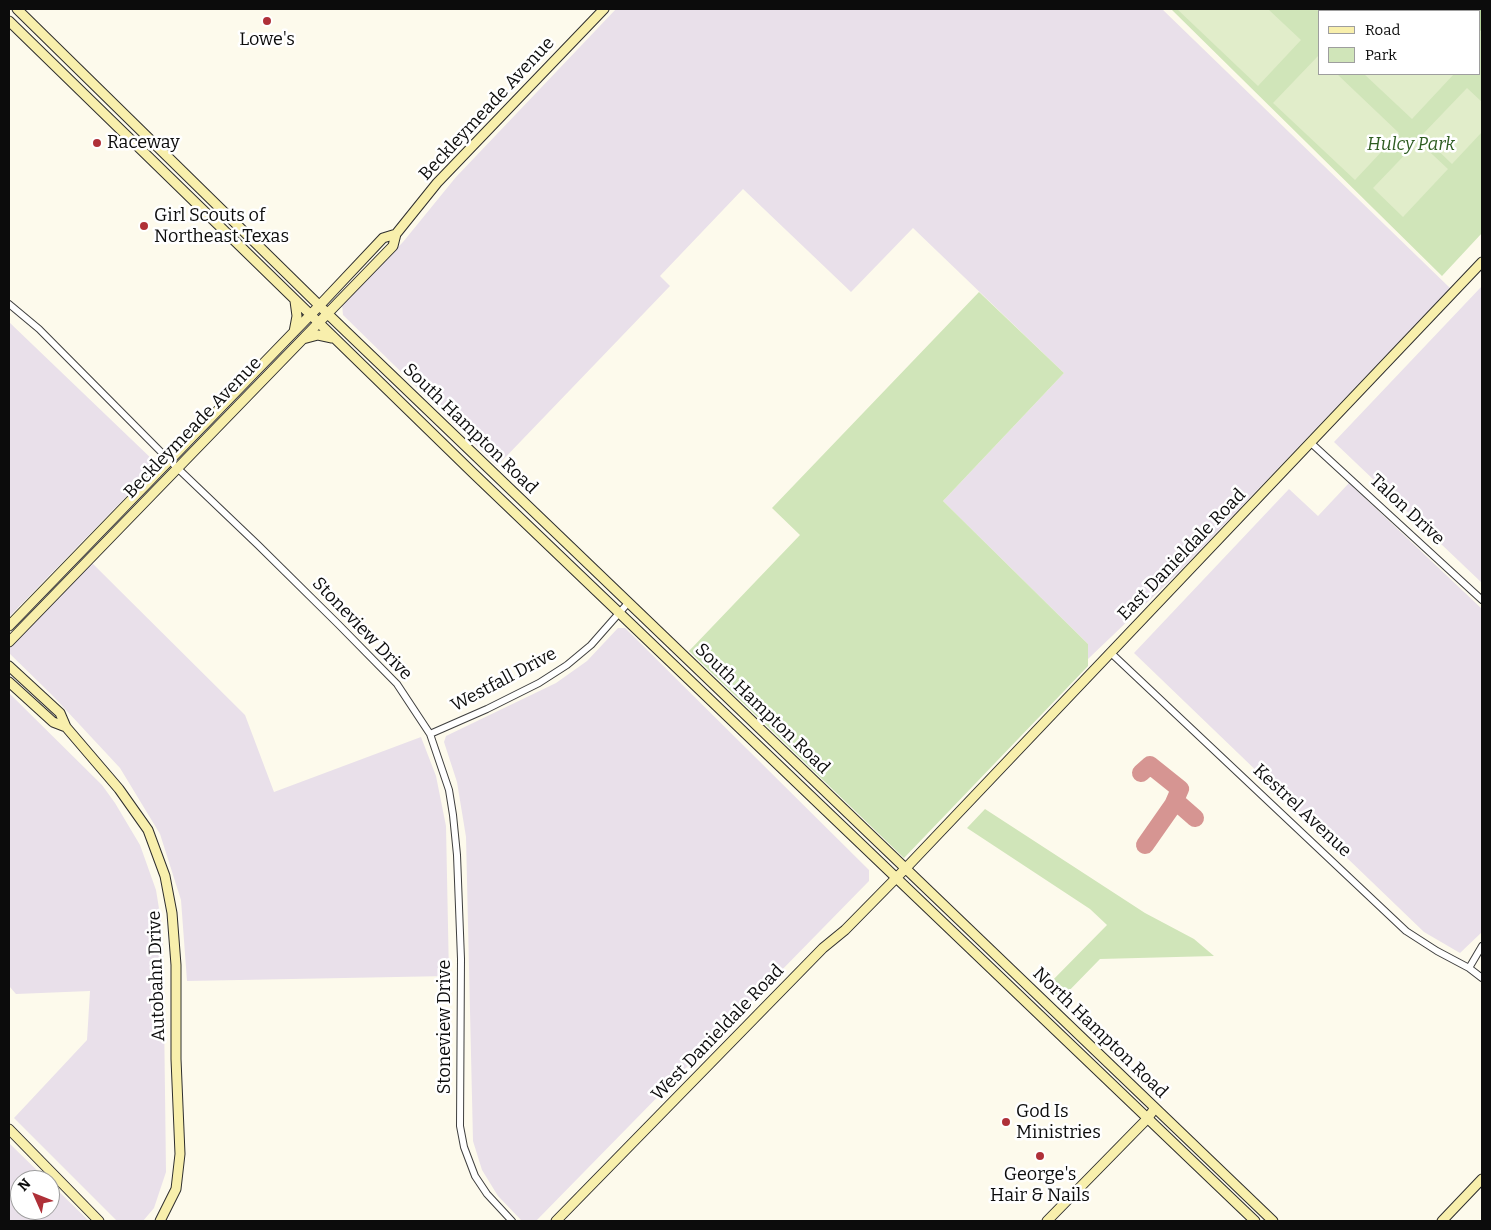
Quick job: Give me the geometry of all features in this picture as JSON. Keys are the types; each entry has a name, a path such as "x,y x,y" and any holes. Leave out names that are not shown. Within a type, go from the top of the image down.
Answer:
{"main road":[{"name":"South Hampton Road","path":"17,9 327,314 905,869"},
{"name":"Beckleymeade Avenue","path":"9,642 393,246 396,234 437,183 604,9"},
{"name":"South Hampton Road","path":"9,21 318,323 895,879"},
{"path":"91,101 100,91"},
{"path":"197,205 207,195"},
{"name":"Beckleymeade Avenue","path":"9,626 383,238 396,234"},
{"name":"East Danieldale Road","path":"905,869 1482,262"},
{"path":"294,332 297,316 295,300"},
{"path":"301,339 318,335 334,338"},
{"path":"78,554 86,562"},
{"name":"Autobahn Drive","path":"9,666 60,713 66,727 119,789 148,830 165,876 172,913 176,965 176,1059 180,1154 176,1189 160,1221"},
{"name":"Autobahn Drive","path":"9,682 53,722 66,727"},
{"path":"755,743 764,734"},
{"name":"West Danieldale Road","path":"556,1221 823,948 845,930 905,869"},
{"name":"North Hampton Road","path":"905,869 1273,1221"},
{"name":"North Hampton Road","path":"895,879 1255,1221"},
{"path":"1006,984 1016,975"},
{"path":"1081,1056 1090,1047"},
{"path":"1047,1221 1147,1119 1155,1108"},
{"path":"9,1129 99,1221"},
{"path":"1442,1221 1482,1179"}],"street":[{"name":"Stoneview Drive","path":"9,304 40,329 169,460 292,578 397,684 430,734 449,790 457,855 461,959 460,1126 464,1147 475,1176 487,1194 512,1221"},
{"name":"Talon Drive","path":"1311,443 1482,600"},
{"name":"Westfall Drive","path":"430,734 487,709 546,679 568,665 591,645 628,603"},
{"name":"Kestrel Avenue","path":"1111,653 1406,931 1437,951 1469,968 1482,978"},
{"path":"1469,968 1482,946"}],"shaded area":[{"path":"616,9 1162,9 1450,288 1178,573 1088,659 1088,644 943,501 1064,373 913,228 851,292 743,189 660,276 670,286 497,466 343,315 342,304 403,242 456,177"},
{"path":"1482,286 1482,583 1334,442"},
{"path":"9,322 155,462 155,467 9,617"},
{"path":"1349,483 1482,609 1482,932 1460,953 1424,932 1134,653 1289,489 1318,516"},
{"path":"89,560 245,715 274,792 421,737 436,776 446,826 449,976 187,981 181,900 160,834 120,768 52,695 9,653 9,642"},
{"path":"618,628 625,628 869,870 869,881 536,1221 522,1221 498,1196 482,1170 473,1141 466,837 457,782 444,742 446,736 556,683 587,661"},
{"path":"9,693 102,785 140,845 156,890 163,933 166,1172 154,1208 143,1221 117,1221 14,1118 87,1040 90,991 16,994 9,986"},
{"path":"9,1143 37,1170 10,1170 10,1220 60,1220 60,1193 89,1221 9,1221"}],"green space":[{"name":"Hulcy Park","path":"1171,9 1482,9 1482,233 1442,276"},
{"path":"1177,9 1268,9 1301,40 1258,86"},
{"path":"1418,9 1482,9 1482,29 1481,10"},
{"path":"1318,56 1318,75 1338,75 1399,133 1355,180 1273,103"},
{"path":"1365,75 1453,75 1412,119"},
{"path":"1467,88 1482,102 1482,132 1452,164 1422,135"},
{"path":"1418,141 1448,169 1403,217 1373,188"},
{"path":"979,292 1064,373 943,501 1088,644 1088,666 904,858 689,651 800,535 772,508"},
{"path":"985,809 1145,913 1194,939 1214,956 1100,959 1060,1000 1046,987 1107,925 1090,909 967,828"}],"taxiway":[{"path":"1141,773 1150,765 1180,789 1173,805 1145,845"},
{"path":"1173,805 1179,804 1195,818"}],"place":[{"name":"Lowe's","path":"267,21"},
{"name":"Raceway","path":"97,143"},
{"name":"Girl Scouts of Northeast Texas","path":"144,226"},
{"name":"God Is Ministries","path":"1006,1122"},
{"name":"George's Hair & Nails","path":"1040,1156"}]}
